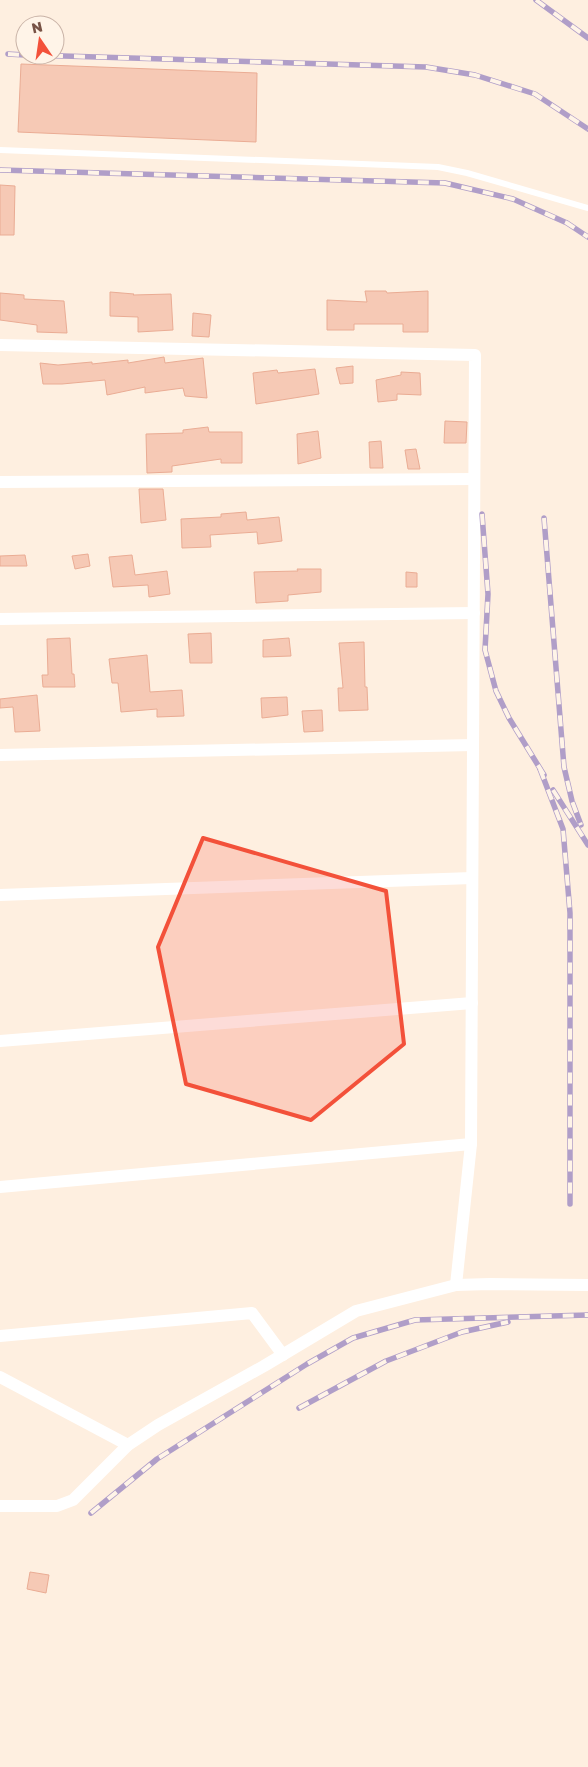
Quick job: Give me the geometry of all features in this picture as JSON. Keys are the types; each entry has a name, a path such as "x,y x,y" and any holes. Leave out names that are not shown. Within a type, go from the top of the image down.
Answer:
{"street":[{"path":"0,344 475,355 471,1144 456,1285"},
{"path":"0,482 474,479"},
{"path":"0,619 474,613"},
{"path":"0,755 473,745"},
{"path":"0,895 472,878"},
{"path":"0,1041 472,1003"},
{"path":"0,1187 471,1144"},
{"path":"0,1506 57,1506 73,1500 128,1445 158,1425 283,1355 356,1311 456,1285 588,1284"},
{"path":"0,1336 252,1312 283,1355"},
{"path":"0,1378 128,1445"}],"lane":[{"path":"0,150 438,167 467,173 588,208"}],"highlighted area":[{"path":"203,838 386,891 404,1044 311,1120 186,1084 158,947"}],"building":[{"path":"21,65 257,73 256,142 18,132"},
{"path":"0,185 15,186 14,235 0,235"},
{"path":"365,291 386,291 387,293 428,291 428,332 403,332 403,324 354,324 354,330 327,330 327,300 367,302"},
{"path":"110,292 133,295 171,294 173,330 138,332 138,317 110,316"},
{"path":"0,293 24,295 24,299 64,301 67,333 37,332 37,325 0,320"},
{"path":"193,313 211,315 209,337 192,336"},
{"path":"164,357 165,363 203,358 207,398 185,396 183,388 145,393 145,387 107,395 105,380 43,384 40,363 58,365 92,362 92,364 128,360 128,363"},
{"path":"353,366 353,383 340,384 336,368"},
{"path":"315,369 319,394 256,404 253,373 277,370 278,373"},
{"path":"401,372 420,373 421,395 397,394 397,400 378,402 376,380 401,375"},
{"path":"445,421 467,422 466,443 444,443"},
{"path":"208,427 209,432 242,432 242,463 221,463 221,459 172,466 172,472 147,473 146,434 183,433 183,430"},
{"path":"318,431 321,458 298,464 297,434"},
{"path":"381,441 383,468 370,468 369,442"},
{"path":"416,449 420,469 408,469 405,450"},
{"path":"139,489 163,489 166,520 141,523"},
{"path":"246,512 247,520 279,517 282,541 258,544 257,532 210,535 211,547 182,548 181,519 221,517 221,514"},
{"path":"88,554 90,566 75,569 72,556"},
{"path":"25,555 27,566 0,566 0,556"},
{"path":"132,555 135,575 167,571 170,594 149,597 148,585 113,587 109,557"},
{"path":"297,569 321,569 321,592 288,595 288,601 256,603 254,572 298,571"},
{"path":"406,572 417,573 417,587 406,587"},
{"path":"211,633 212,663 190,663 188,634"},
{"path":"70,638 72,674 74,674 75,687 43,687 42,675 48,675 47,639"},
{"path":"289,638 291,656 263,657 263,640"},
{"path":"364,642 365,687 367,687 368,710 339,711 338,688 343,688 339,643"},
{"path":"147,655 150,692 182,690 184,716 157,717 157,709 121,712 118,683 112,683 109,659"},
{"path":"37,695 40,731 15,732 13,707 0,708 0,699"},
{"path":"287,697 288,715 262,718 261,698"},
{"path":"322,710 323,731 304,732 302,711"},
{"path":"30,1572 49,1575 46,1593 27,1589"}],"railway":[{"path":"536,0 588,38"},
{"path":"8,54 15,54"},
{"path":"65,56 426,67 475,75 535,94 588,129"},
{"path":"0,170 445,183 513,199 567,223 588,237"},
{"path":"482,514 488,594 485,650 496,691 509,718 544,775"},
{"path":"544,518 564,767 572,801 581,825"},
{"path":"540,769 563,829 570,913 570,1204"},
{"path":"553,790 588,845"},
{"path":"91,1513 157,1459 307,1364 353,1338 415,1320 588,1315"},
{"path":"299,1408 386,1361 462,1332 508,1322"}]}
